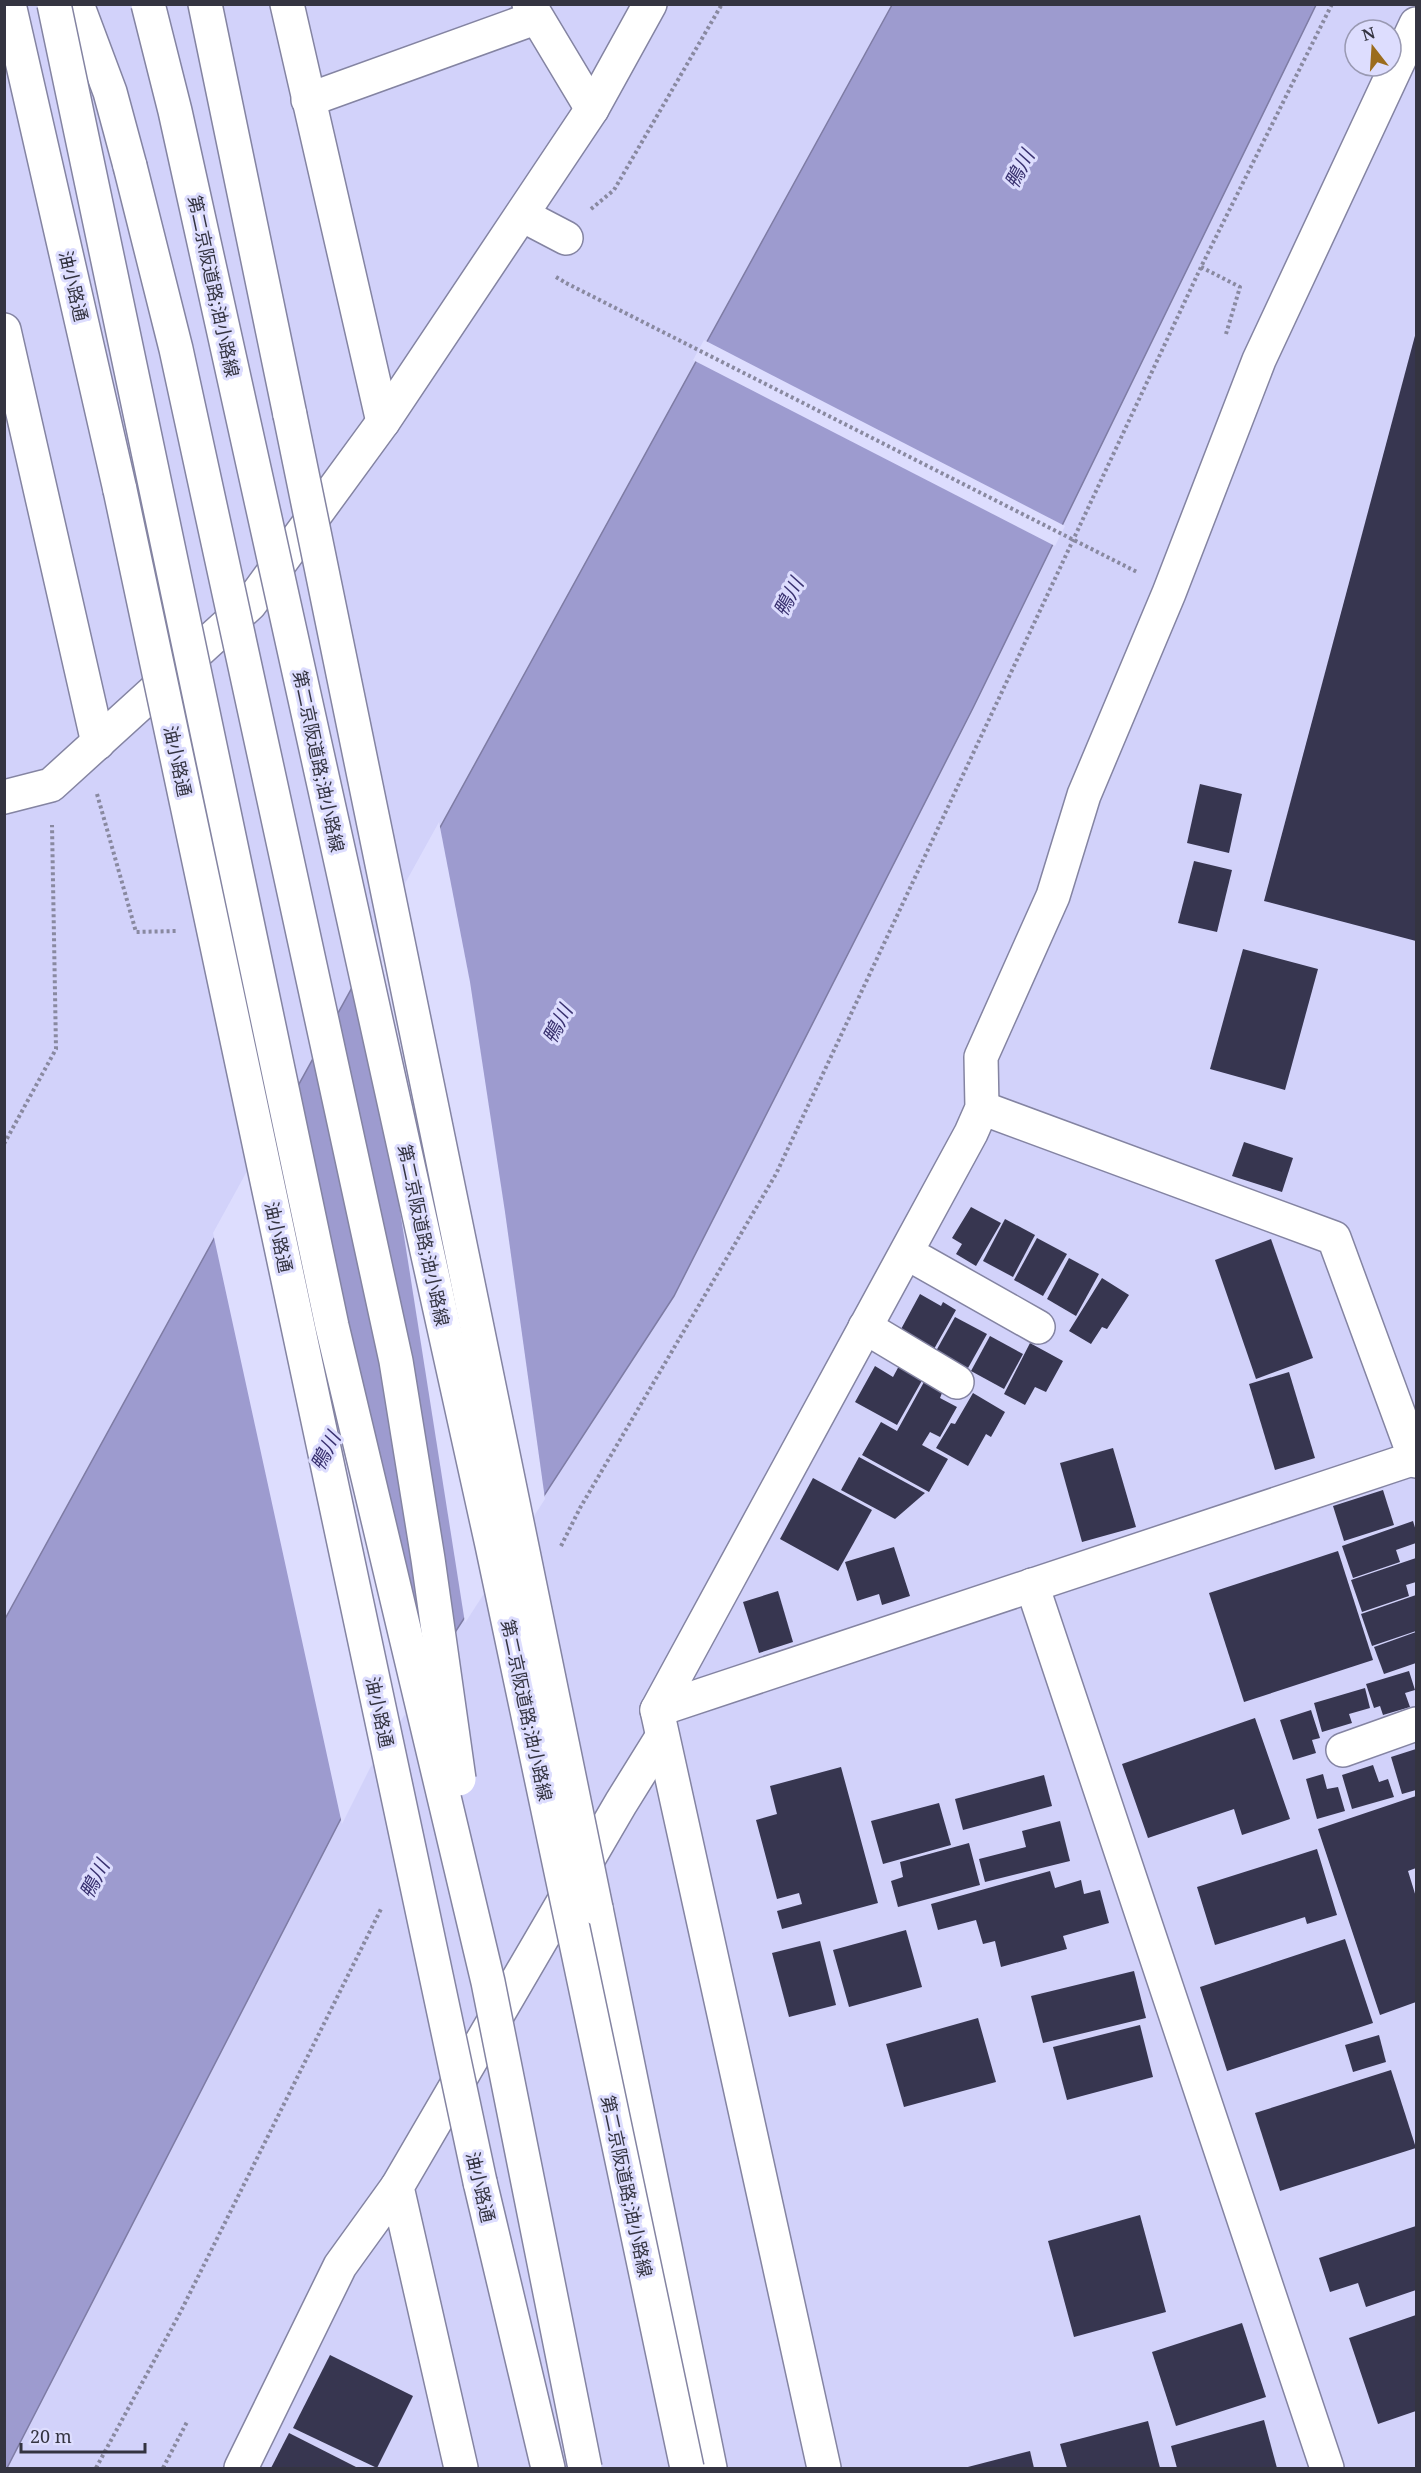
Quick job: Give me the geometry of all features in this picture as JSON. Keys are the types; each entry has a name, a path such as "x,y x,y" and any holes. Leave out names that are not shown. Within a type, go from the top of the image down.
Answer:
{"main road":[{"name":"油小路通","path":"9,4 120,490 480,2182 548,2469"},
{"path":"54,4 332,1326 488,1982 585,2469"},
{"path":"77,4 110,92 176,349 396,1361 428,1558 488,1982"},
{"name":"第二京阪道路;油小路線","path":"148,4 175,111 492,1545 687,2469"},
{"path":"205,4 710,2469"},
{"path":"287,4 383,422"},
{"path":"4,797 51,785 250,604 383,422 522,215 592,109 650,4"},
{"path":"308,100 532,11 592,109"},
{"path":"241,2469 340,2266 397,2187 621,1803 659,1723 865,1328 971,1133 982,1108 981,1057 1053,896 1084,795 1168,593 1259,360 1416,24"},
{"path":"522,215 566,238"},
{"path":"4,330 92,748"},
{"path":"659,1723 1032,1585 1416,1460 1334,1238 982,1108"},
{"path":"907,1253 1038,1326"},
{"path":"865,1328 957,1382"},
{"path":"1032,1585 1327,2469"},
{"path":"659,1723 824,2469"},
{"path":"1343,1750 1416,1724"},
{"path":"397,2187 460,2469"}],"path":[{"path":"722,4 614,190 576,221 546,270 566,283 1137,572"},
{"path":"559,1551 586,1498 776,1174 1201,267 1332,4"},
{"path":"1201,267 1240,286 1223,344 1259,360"},
{"path":"92,748 136,932 213,930"},
{"path":"4,1144 56,1049 51,785"},
{"path":"96,2469 181,2311 383,1904"},
{"path":"163,2469 187,2422"}],"shaded area":[{"path":"5,5 1416,5 1416,2468 5,2468"}],"water":[{"name":"鴨川","path":"892,5 1316,5 973,708 674,1296 368,1766 5,2468 5,1619"}],"pier":[{"path":"704,340 1065,526 1055,546 693,360"},
{"path":"439,822 470,982 545,1499 465,1623 361,963"},
{"path":"280,1111 415,1699 370,1768 342,1824 213,1233"}],"building":[{"path":"1416,332 1416,941 1264,901"},
{"path":"1200,784 1242,794 1229,853 1187,843"},
{"path":"1194,861 1232,870 1217,932 1178,923"},
{"path":"1243,949 1318,969 1285,1090 1210,1069"},
{"path":"1244,1142 1293,1158 1282,1192 1232,1176"},
{"path":"971,1207 1001,1223 976,1266 956,1254 962,1244 952,1238"},
{"path":"1005,1219 1035,1235 1013,1277 983,1261"},
{"path":"1037,1238 1067,1254 1043,1296 1014,1280"},
{"path":"1271,1239 1313,1358 1256,1379 1215,1260"},
{"path":"1069,1258 1099,1274 1076,1316 1047,1299"},
{"path":"1102,1278 1129,1295 1107,1329 1102,1327 1091,1344 1069,1331"},
{"path":"920,1294 941,1306 943,1302 956,1310 934,1349 900,1331"},
{"path":"955,1317 987,1334 968,1368 936,1351"},
{"path":"990,1336 1023,1354 1004,1389 971,1371"},
{"path":"1030,1343 1063,1361 1046,1392 1035,1387 1025,1405 1004,1394"},
{"path":"900,1364 924,1377 897,1425 855,1402 875,1366 893,1377"},
{"path":"1289,1372 1315,1458 1275,1470 1249,1384"},
{"path":"924,1382 942,1393 940,1398 957,1407 940,1437 930,1432 922,1445 948,1459 929,1492 862,1455 881,1422 897,1431"},
{"path":"973,1393 1005,1412 991,1437 986,1434 968,1466 936,1448 951,1423 955,1424"},
{"path":"1113,1448 1136,1527 1082,1542 1060,1463"},
{"path":"859,1457 925,1493 895,1519 841,1490"},
{"path":"813,1478 872,1510 838,1571 780,1539"},
{"path":"1383,1490 1394,1525 1344,1541 1333,1506"},
{"path":"1413,1521 1416,1543 1396,1550 1400,1562 1353,1578 1342,1546"},
{"path":"894,1547 910,1596 882,1605 879,1594 857,1601 845,1562"},
{"path":"1338,1551 1373,1660 1244,1702 1209,1593"},
{"path":"1416,1558 1416,1582 1406,1585 1409,1596 1362,1612 1351,1580"},
{"path":"778,1591 793,1642 759,1653 743,1602"},
{"path":"1416,1595 1416,1631 1372,1646 1361,1614"},
{"path":"1416,1632 1416,1663 1384,1674 1374,1647"},
{"path":"1409,1671 1415,1690 1405,1693 1410,1707 1383,1715 1380,1706 1374,1708 1366,1684"},
{"path":"1365,1688 1370,1708 1349,1714 1352,1723 1322,1732 1314,1703"},
{"path":"1311,1710 1320,1738 1312,1740 1316,1753 1293,1760 1280,1720"},
{"path":"1255,1718 1290,1819 1242,1835 1234,1809 1148,1838 1122,1764"},
{"path":"1416,1749 1416,1790 1402,1794 1391,1757"},
{"path":"1373,1765 1379,1782 1388,1779 1394,1797 1352,1809 1342,1775"},
{"path":"841,1767 878,1903 782,1929 777,1911 802,1904 799,1893 777,1899 756,1820 777,1814 770,1786"},
{"path":"1323,1774 1327,1789 1338,1787 1345,1811 1317,1819 1306,1779"},
{"path":"1044,1775 1052,1806 963,1830 955,1799"},
{"path":"1416,1796 1416,1868 1408,1871 1416,1897 1416,2002 1380,2015 1318,1829"},
{"path":"939,1803 951,1845 883,1864 871,1821"},
{"path":"1060,1821 1070,1861 985,1882 979,1859 1026,1847 1022,1831"},
{"path":"969,1843 980,1885 898,1907 891,1881 903,1877 900,1862"},
{"path":"1317,1849 1337,1915 1307,1924 1305,1917 1215,1945 1197,1887"},
{"path":"1050,1871 1055,1888 1081,1880 1084,1894 1100,1890 1109,1923 1063,1936 1067,1949 1001,1967 995,1941 983,1944 976,1920 938,1930 931,1904"},
{"path":"906,1930 922,1987 849,2007 833,1950"},
{"path":"1345,1939 1373,2023 1227,2071 1200,1987"},
{"path":"820,1941 836,2005 789,2017 772,1953"},
{"path":"1134,1971 1146,2018 1043,2043 1031,1996"},
{"path":"978,2018 996,2082 904,2107 886,2044"},
{"path":"1140,2025 1153,2077 1067,2100 1053,2047"},
{"path":"1379,2035 1386,2062 1353,2072 1345,2045"},
{"path":"1391,2070 1416,2148 1280,2191 1255,2113"},
{"path":"1140,2215 1166,2312 1074,2337 1048,2241"},
{"path":"1416,2226 1416,2290 1366,2307 1358,2283 1330,2292 1319,2258"},
{"path":"1416,2315 1416,2411 1378,2424 1349,2338"},
{"path":"1242,2323 1266,2397 1176,2426 1152,2352"},
{"path":"330,2355 413,2396 377,2468 293,2428"},
{"path":"1264,2420 1277,2468 1177,2468 1171,2446"},
{"path":"1148,2421 1160,2468 1067,2468 1060,2444"},
{"path":"289,2433 358,2468 271,2468"},
{"path":"1030,2451 1034,2468 964,2468"}]}
